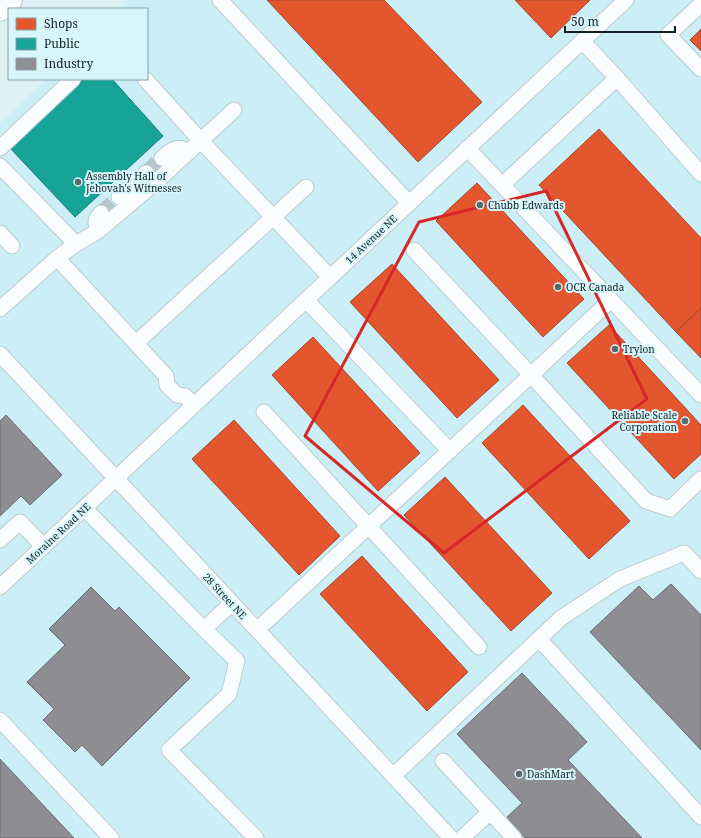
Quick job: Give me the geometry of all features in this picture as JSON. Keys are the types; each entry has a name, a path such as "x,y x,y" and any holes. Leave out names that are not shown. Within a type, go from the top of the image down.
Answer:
{"highway":[{"path":"0,10 11,0"}],"street":[{"path":"220,0 409,203"},
{"name":"14 Avenue NE","path":"116,479 190,400 306,300 626,0"},
{"path":"701,4 668,35 701,69"},
{"path":"582,41 617,78 701,174"},
{"path":"502,185 617,78"},
{"path":"0,148 72,80"},
{"path":"146,80 201,141 330,277"},
{"path":"0,309 57,258 76,244 98,231 156,182 234,110"},
{"path":"162,158 172,150 179,148 184,148 189,152"},
{"path":"467,148 701,395"},
{"path":"0,166 76,244"},
{"path":"118,197 146,173"},
{"path":"136,343 306,187"},
{"path":"98,231 95,224 96,218 101,212"},
{"path":"0,233 12,246"},
{"path":"414,250 646,501 670,509 701,479"},
{"path":"57,258 166,376 174,377 184,388 190,400"},
{"path":"306,300 450,451"},
{"path":"257,630 611,300"},
{"name":"28 Street NE","path":"0,354 451,838"},
{"path":"264,412 479,647"},
{"name":"Moraine Road NE","path":"0,586 116,479"},
{"path":"84,508 237,661 229,694 169,750 256,838"},
{"path":"0,540 20,522 44,546"},
{"path":"393,776 561,618 620,579 684,553 701,571"},
{"path":"204,628 232,603"},
{"path":"538,639 701,817"},
{"path":"0,720 111,838"},
{"path":"443,761 514,838"},
{"path":"462,838 490,812"}],"highlighted area":[{"path":"546,191 647,399 444,553 305,436 419,222"}],"shaded area":[{"path":"127,0 701,0 701,838 0,838 0,123 45,80 148,80 148,8 119,8"}],"building: Shops":[{"path":"267,0 384,0 482,102 418,162"},
{"path":"515,0 590,0 551,38"},
{"path":"701,29 701,51 690,40"},
{"path":"599,129 701,238 701,308 676,332 539,185"},
{"path":"477,183 584,299 543,337 436,221"},
{"path":"392,264 499,380 457,418 350,302"},
{"path":"701,308 701,358 676,332"},
{"path":"609,325 701,425 701,454 674,479 567,363"},
{"path":"313,337 420,453 378,491 272,375"},
{"path":"523,405 630,521 589,559 482,443"},
{"path":"234,420 340,536 299,575 192,459"},
{"path":"445,477 552,593 511,631 404,515"},
{"path":"362,556 468,672 427,711 320,594"}],"building: Public":[{"name":"Assembly Hall of Jehovah's Witnesses","path":"83,80 113,80 163,136 75,217 10,148"}],"building: Industry":[{"path":"6,415 62,475 30,505 21,496 0,516 0,421"},
{"path":"671,584 701,615 701,750 590,632 639,586 653,600"},
{"path":"91,587 115,611 119,607 190,678 102,766 82,745 75,752 43,720 54,709 27,682 65,645 49,629"},
{"path":"522,673 587,742 568,760 642,838 525,838 506,818 522,803 457,734"},
{"path":"0,759 74,838 0,838"}],"tunnel":[{"path":"146,173 162,158"},
{"path":"101,213 119,197"}],"place":[{"name":"Assembly Hall of Jehovah's Witnesses","path":"78,182"},
{"name":"Chubb Edwards","path":"480,205"},
{"name":"OCR Canada","path":"558,287"},
{"name":"Trylon","path":"615,349"},
{"name":"Reliable Scale Corporation","path":"685,421"},
{"name":"DashMart","path":"519,774"}]}
